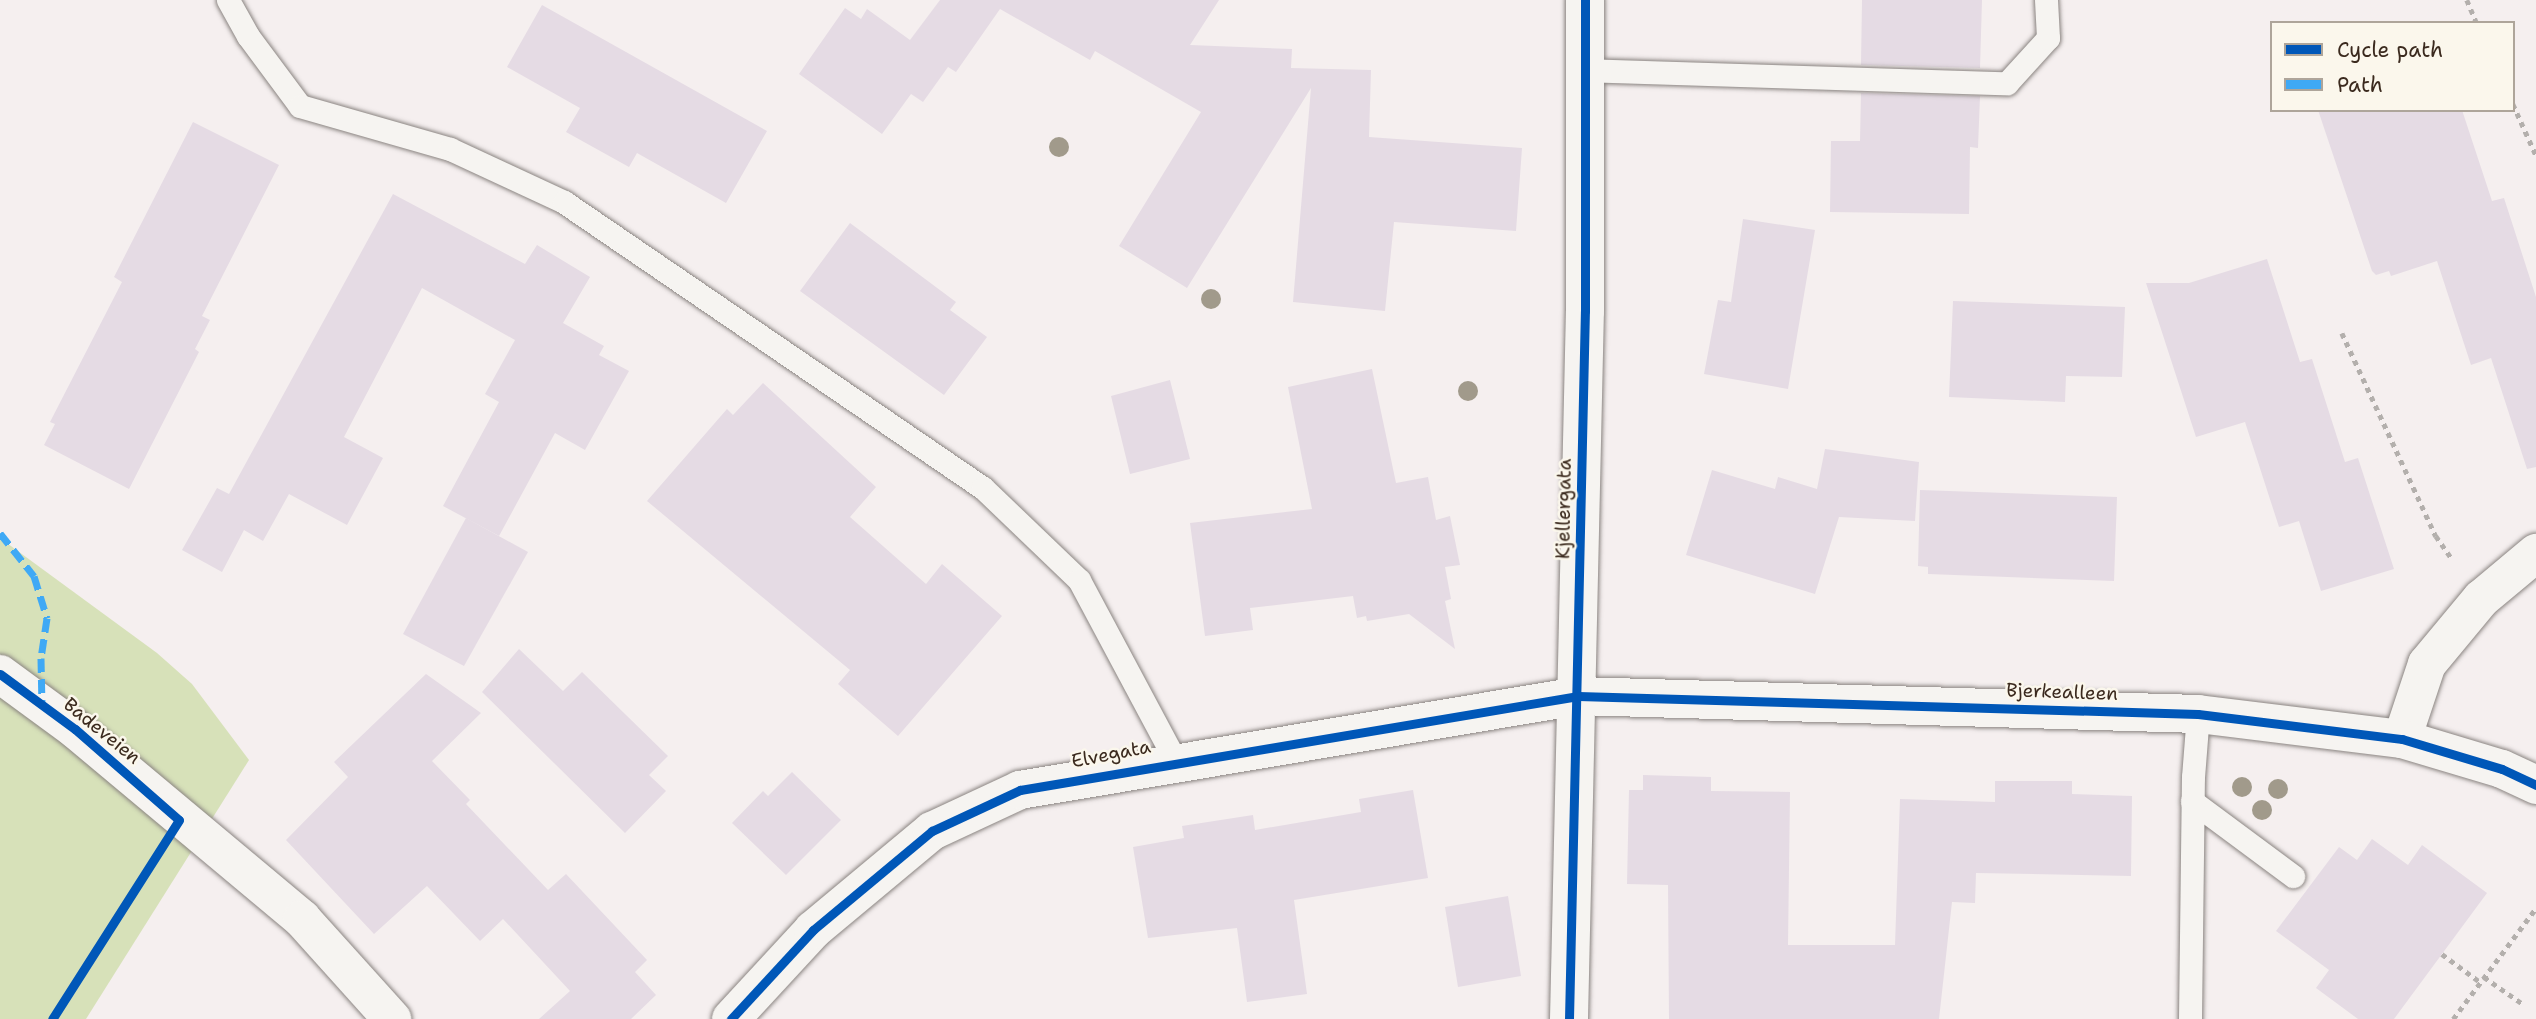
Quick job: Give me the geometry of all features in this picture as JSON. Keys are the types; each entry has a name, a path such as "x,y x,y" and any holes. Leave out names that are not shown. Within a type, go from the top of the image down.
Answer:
{"street":[{"name":"Kjellergata","path":"1569,1019 1578,696 1585,0"},
{"path":"2402,738 2427,664 2481,599 2536,553"},
{"name":"Badeveien","path":"0,674 75,729 302,919 392,1019"},
{"name":"Elvegata","path":"731,1019 813,930 932,831 1020,790 1175,760 1578,696"},
{"name":"Bjerkealleen","path":"1578,696 2198,714 2402,738 2502,769 2536,785"}],"lane":[{"path":"228,0 248,36 300,106 450,149 564,202 983,488 1079,579 1175,760"},
{"path":"1584,70 2007,83 2048,38 2046,0"},
{"path":"2190,1019 2192,801 2198,714"},
{"path":"2192,801 2293,876"}],"path":[{"path":"2467,0 2476,21"},
{"path":"2515,108 2536,155"},
{"path":"2342,333 2436,536 2481,599"},
{"path":"2453,1019 2536,908"},
{"path":"2442,954 2480,982"},
{"path":"2484,977 2523,1004"}],"green space":[{"path":"0,538 157,653 192,684 249,760 86,1019 0,1019"}],"building":[{"path":"940,0 1219,0 1190,45 1292,49 1291,68 1371,70 1369,137 1522,148 1516,231 1394,222 1385,311 1293,302 1311,88 1187,288 1119,246 1201,112 1095,51 1090,60 1000,9 956,72 948,67 923,102 911,94 882,134 799,74 845,8 861,19 867,9 910,40"},
{"path":"1862,0 1982,0 1980,68 1861,65"},
{"path":"542,5 767,131 726,203 637,153 629,167 566,132 580,108 507,67"},
{"path":"1861,93 1980,96 1978,148 1970,147 1969,214 1830,212 1831,141 1860,141"},
{"path":"2319,112 2463,112 2492,201 2504,198 2536,297 2536,467 2527,469 2491,358 2471,365 2437,261 2391,276 2389,271 2376,275 2372,271"},
{"path":"193,122 279,165 202,316 210,320 195,349 199,352 129,489 44,445 55,424 50,422 122,282 114,277"},
{"path":"393,194 525,264 537,245 590,277 563,323 604,346 599,355 629,371 585,450 555,433 499,536 443,506 499,402 485,394 515,340 422,288 344,437 383,458 347,525 289,494 263,541 244,530 222,572 182,550 217,488 229,494"},
{"path":"1743,219 1815,230 1788,389 1704,374 1718,300 1731,302"},
{"path":"850,223 956,302 950,310 987,337 944,395 800,291"},
{"path":"2267,259 2300,362 2312,359 2345,462 2358,458 2394,569 2321,591 2299,521 2279,527 2245,422 2196,437 2146,283 2189,283"},
{"path":"1953,301 2125,307 2122,377 2066,376 2065,402 1949,397"},
{"path":"1372,369 1396,483 1428,477 1436,520 1450,516 1460,565 1445,567 1451,599 1445,601 1455,649 1409,614 1367,621 1366,616 1357,618 1353,596 1250,608 1253,630 1205,636 1190,523 1312,509 1288,387"},
{"path":"1170,380 1190,459 1130,474 1111,396"},
{"path":"763,383 876,487 850,517 926,584 942,564 1002,616 898,736 838,684 850,670 647,501 727,409 733,415"},
{"path":"1825,449 1919,462 1915,521 1839,517 1815,594 1686,555 1712,470 1775,489 1778,477 1817,489"},
{"path":"1920,490 2117,497 2114,581 1928,574 1928,567 1918,566"},
{"path":"466,518 528,552 464,666 403,634"},
{"path":"519,649 563,691 582,672 668,756 649,775 666,791 625,833 482,692"},
{"path":"426,674 481,713 432,761 470,800 466,804 548,890 566,874 647,960 635,972 656,995 631,1019 539,1019 570,991 503,919 480,941 427,886 374,934 286,840 348,777 334,762"},
{"path":"792,772 841,820 786,875 732,823 763,791 768,796"},
{"path":"1643,775 1711,777 1711,791 1790,792 1788,945 1895,945 1900,799 1995,802 1995,781 2072,781 2072,794 2132,796 2131,876 1976,873 1975,903 1952,902 1939,1019 1669,1019 1668,885 1627,884 1629,790 1643,790"},
{"path":"1413,790 1428,878 1294,900 1307,994 1247,1002 1237,928 1148,938 1133,847 1184,838 1182,826 1253,815 1255,830 1361,812 1359,799"},
{"path":"2372,839 2408,865 2422,845 2487,893 2394,1019 2358,1019 2316,988 2329,970 2276,931 2339,847 2357,860"},
{"path":"1508,896 1521,976 1458,987 1445,907"}],"marked path":[{"path":"0,533 34,576 47,618 41,658 42,706"}],"cycle path":[{"path":"1569,1019 1585,311 1585,0"},
{"path":"0,674 75,729 179,820 52,1019"},
{"path":"731,1019 813,930 932,831 1020,790 1578,696 2198,714 2402,739 2502,769 2536,785"}]}
